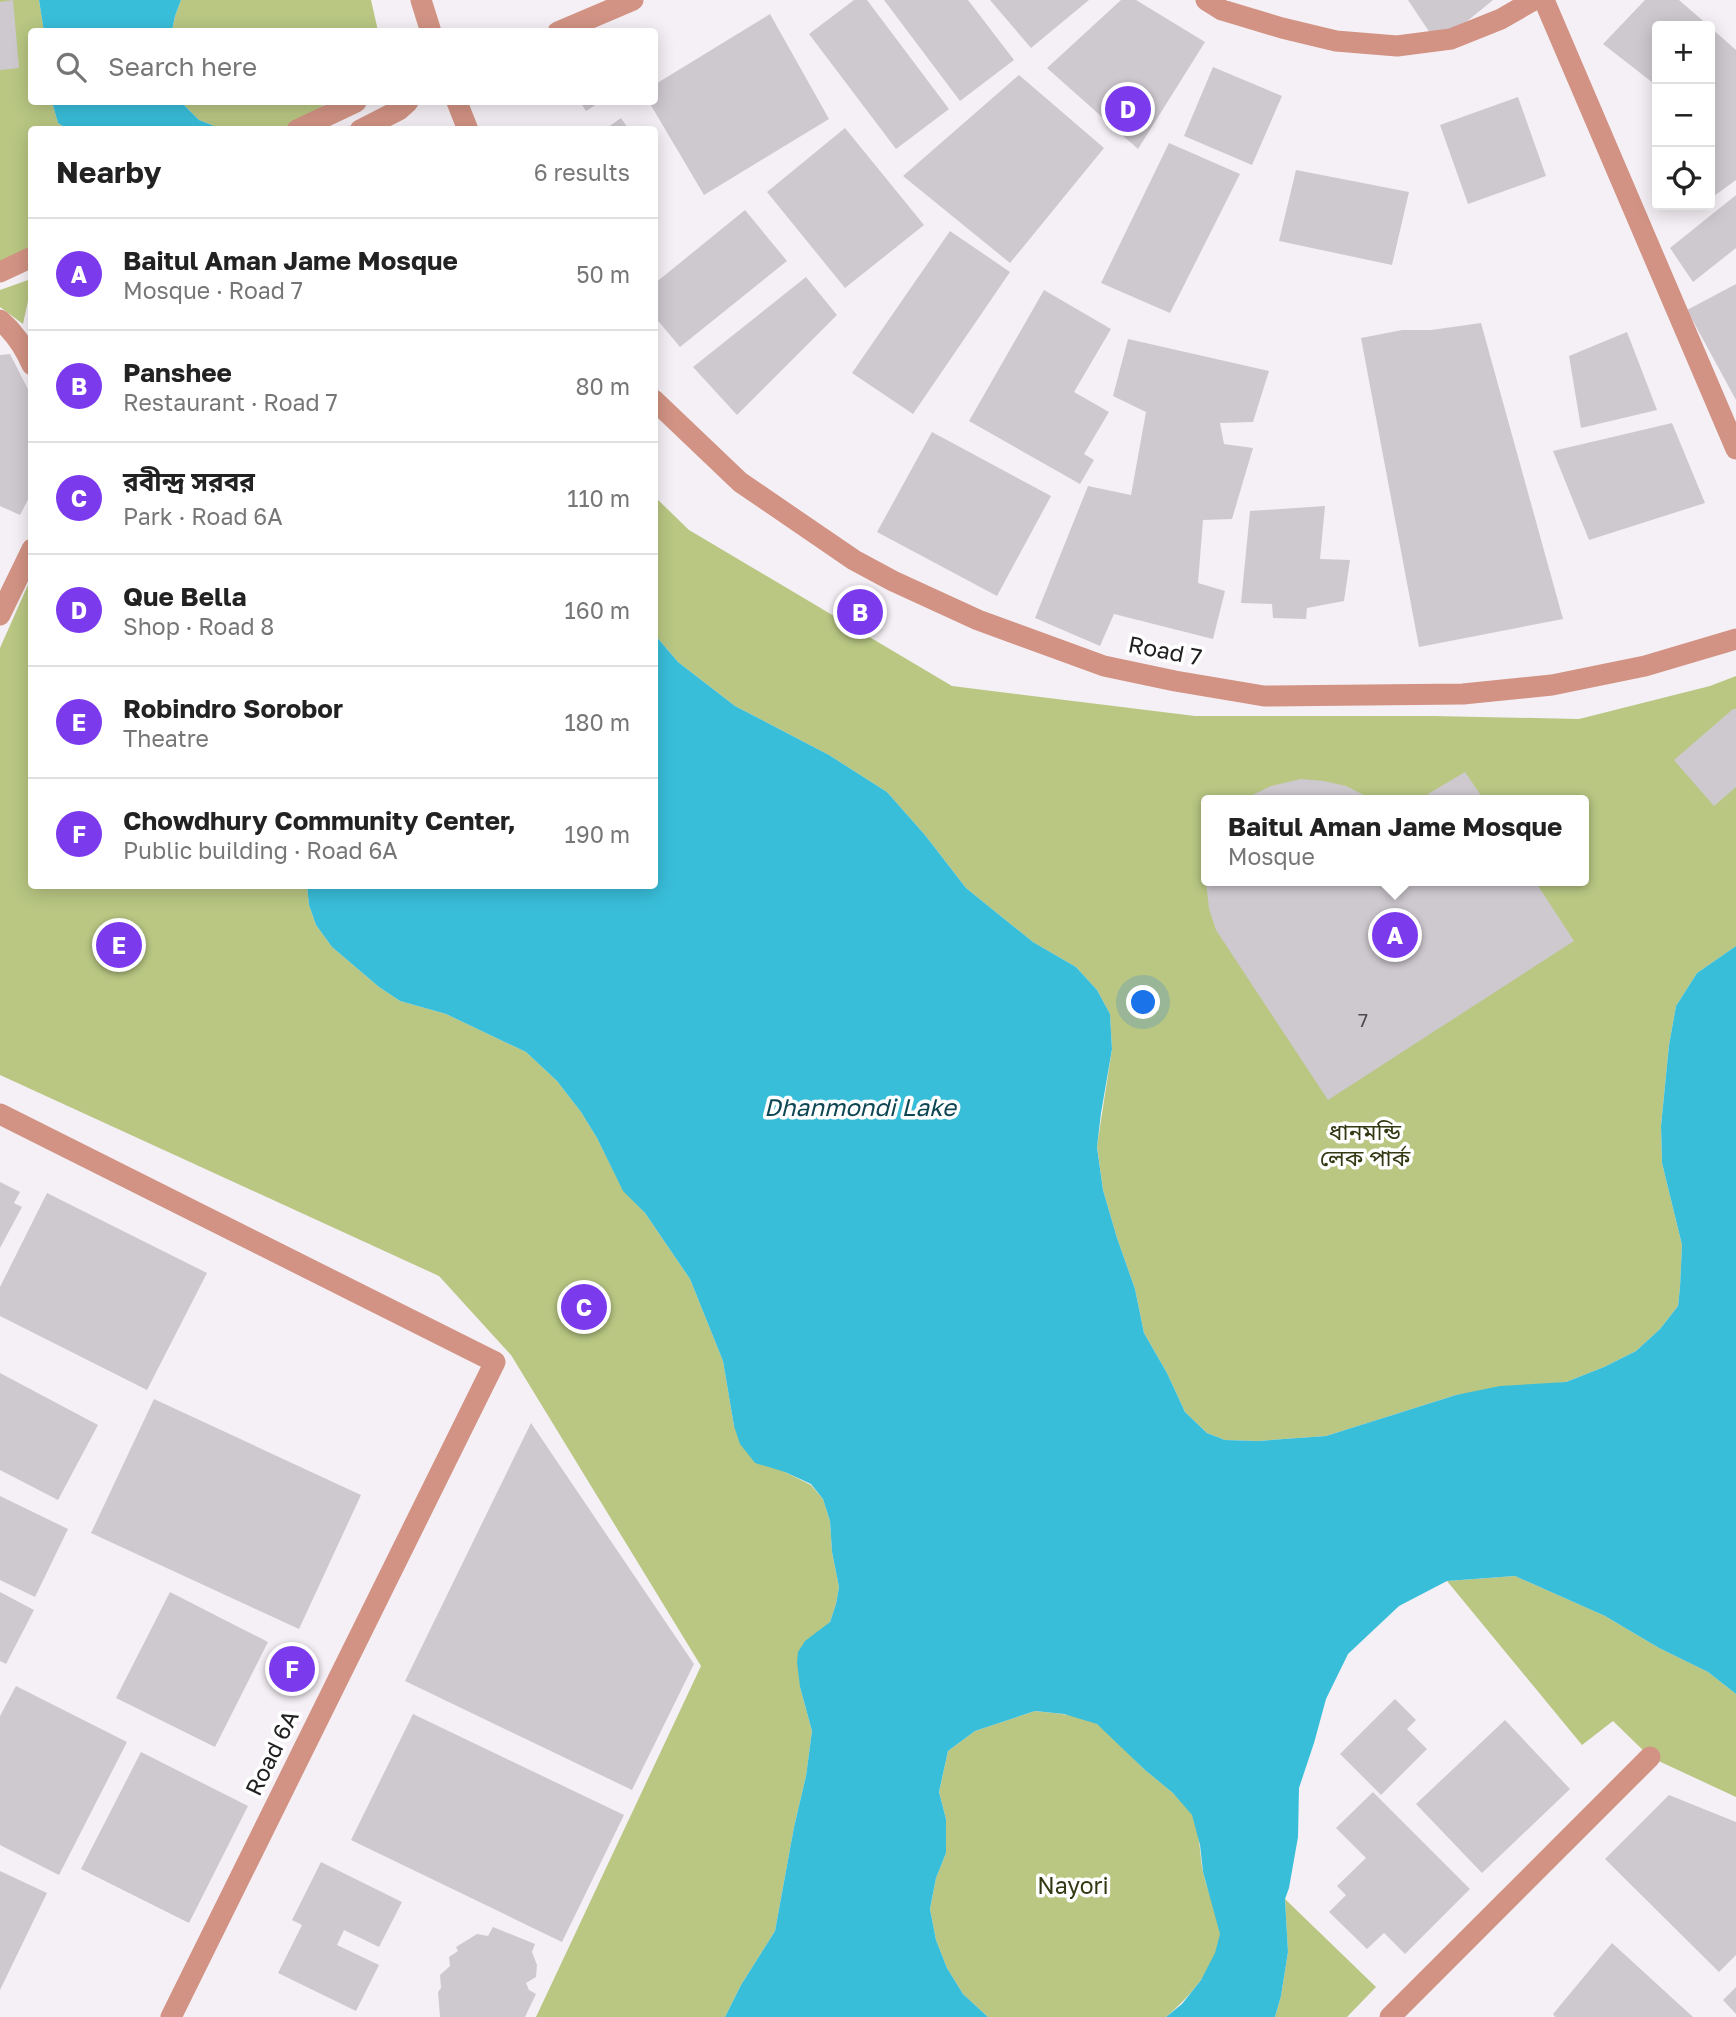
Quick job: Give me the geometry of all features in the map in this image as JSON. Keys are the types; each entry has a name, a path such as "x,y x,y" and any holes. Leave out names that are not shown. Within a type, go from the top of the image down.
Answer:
{"street":[{"path":"421,0 430,28"},
{"path":"568,28 634,0"},
{"path":"1206,0 1223,10 1282,28 1336,41 1397,46 1451,38 1502,19 1534,0"},
{"path":"1544,0 1736,449"},
{"path":"305,126 350,105"},
{"path":"458,105 466,126"},
{"path":"367,126 403,106"},
{"path":"0,272 28,259"},
{"path":"0,320 12,330 28,356"},
{"name":"Road 7","path":"658,404 740,482 854,559 893,581 978,620 1104,666 1264,696 1464,694 1552,685 1645,666 1736,639"},
{"path":"0,615 28,557"},
{"name":"Road 6A","path":"0,1114 495,1362 171,2017"},
{"path":"1390,2017 1650,1757"}],"green space":[{"path":"0,0 39,0 44,28 28,28 28,105 53,105 58,123 62,126 28,126 28,248 0,261"},
{"path":"181,0 371,0 377,28 173,28"},
{"path":"184,105 324,105 290,126 214,126 199,120"},
{"path":"28,280 28,301 23,324 0,307 0,290"},
{"name":"ধানমন্ডি লেক পার্ক","path":"658,500 689,530 952,686 1195,716 1579,719 1710,686 1736,676 1736,946 1697,973 1676,1006 1669,1045 1661,1126 1662,1163 1682,1245 1678,1306 1660,1329 1636,1351 1566,1382 1456,1395 1326,1436 1258,1441 1225,1440 1207,1433 1185,1412 1144,1333 1135,1289 1103,1190 1097,1146 1112,1049 1110,1014 1097,990 1076,967 1033,942 966,888 887,792 829,755 735,706 678,662 658,639"},
{"path":"28,585 28,889 307,889 309,905 316,925 332,947 379,987 400,1001 446,1014 526,1052 557,1081 581,1112 623,1190 645,1213 690,1279 723,1361 734,1426 785,1472 811,1485 823,1499 830,1521 832,1552 839,1587 830,1622 818,1632 800,1687 812,1731 806,1776 775,1931 741,1985 725,2017 536,2017 701,1666 511,1355 439,1276 0,1075 0,648"},
{"path":"1515,1576 1605,1616 1659,1648 1708,1672 1736,1694 1736,1797 1650,1757 1613,1721 1582,1745 1447,1581"},
{"name":"Nayori","path":"1035,1711 1076,1716 1097,1724 1181,1800 1194,1820 1204,1876 1216,1911 1219,1944 1201,1980 1166,2017 988,2017 963,1994 947,1968 936,1940 930,1909 936,1878 946,1853 946,1819 939,1792 948,1751 975,1731"},
{"path":"1285,1899 1376,1987 1347,2017 1275,2017 1288,1952"}],"water":[{"path":"39,0 181,0 173,28 43,28"},
{"path":"53,105 184,105 199,120 214,126 62,126 58,123"},
{"name":"Dhanmondi Lake","path":"658,639 678,662 735,706 829,755 887,792 966,888 1033,942 1076,967 1097,990 1110,1014 1112,1049 1097,1147 1103,1190 1135,1289 1144,1333 1185,1412 1207,1433 1225,1440 1258,1441 1326,1436 1456,1395 1500,1386 1566,1382 1636,1351 1660,1329 1678,1306 1680,1287 1682,1245 1662,1163 1661,1126 1669,1045 1676,1006 1697,973 1736,946 1736,1694 1708,1672 1659,1648 1605,1616 1515,1576 1447,1581 1399,1606 1348,1654 1326,1699 1299,1788 1298,1837 1285,1899 1288,1952 1275,2017 1166,2017 1182,2004 1201,1980 1215,1953 1220,1934 1203,1872 1200,1845 1192,1815 1173,1793 1097,1724 1064,1714 1035,1711 975,1731 948,1751 939,1792 946,1819 946,1853 936,1878 930,1909 936,1940 947,1968 963,1994 988,2017 725,2017 741,1985 775,1931 806,1776 812,1731 800,1687 798,1652 805,1641 830,1622 839,1587 832,1552 830,1521 823,1499 811,1484 785,1472 755,1463 740,1444 734,1426 723,1361 690,1279 645,1213 623,1191 597,1138 557,1081 526,1052 446,1014 400,1001 379,987 332,947 316,925 309,905 307,889 658,889"}],"building":[{"path":"13,0 19,68 0,70 0,2"},
{"path":"854,0 867,0 949,109 896,149 809,34"},
{"path":"884,0 968,0 1014,60 960,101"},
{"path":"990,0 1089,0 1031,48"},
{"path":"1121,0 1136,0 1205,42 1138,149 1047,68"},
{"path":"1408,0 1493,0 1438,45"},
{"path":"1645,0 1679,0 1703,21 1652,21 1652,82 1603,44"},
{"path":"770,14 829,119 704,195 651,105 658,105 658,83"},
{"path":"1715,31 1736,50 1736,180 1715,195"},
{"path":"1213,67 1282,96 1252,165 1184,136"},
{"path":"1019,75 1104,148 1010,263 903,176"},
{"path":"1518,97 1546,176 1468,204 1440,125"},
{"path":"582,105 595,105 586,111"},
{"path":"621,118 626,126 610,126"},
{"path":"845,128 924,225 845,288 767,192"},
{"path":"1169,143 1240,174 1170,313 1101,283"},
{"path":"1296,170 1409,192 1392,265 1279,241"},
{"path":"1736,195 1736,248 1693,282 1670,248"},
{"path":"745,210 787,261 680,347 658,321 658,281"},
{"path":"950,231 1010,272 913,414 852,373"},
{"path":"806,277 837,315 737,415 693,367"},
{"path":"1736,284 1736,400 1687,310"},
{"path":"1044,290 1111,329 1074,392 1109,412 1084,454 1094,460 1080,484 969,421"},
{"path":"1481,323 1563,619 1419,647 1361,338 1402,330 1431,330"},
{"path":"1627,332 1657,410 1581,428 1569,356"},
{"path":"1128,339 1269,371 1253,422 1220,423 1224,444 1253,448 1232,519 1203,520 1198,583 1225,591 1213,639 1114,614 1100,646 1035,618 1088,486 1131,495 1146,412 1113,396"},
{"path":"10,354 28,389 28,500 20,515 0,506 0,355"},
{"path":"1672,423 1705,503 1589,540 1553,451"},
{"path":"932,432 1051,496 997,596 877,532"},
{"path":"1325,506 1320,559 1350,560 1344,601 1307,608 1306,619 1273,618 1272,604 1241,603 1250,511"},
{"path":"1736,709 1736,787 1714,806 1674,760"},
{"path":"1465,772 1481,795 1426,795"},
{"path":"1301,779 1324,781 1346,786 1363,795 1252,795 1271,786"},
{"path":"1207,886 1538,886 1574,941 1328,1100 1216,930 1209,909"},
{"path":"0,1182 20,1192 14,1203 22,1207 0,1248"},
{"path":"47,1193 207,1273 147,1390 0,1316 0,1287"},
{"path":"0,1373 98,1425 58,1500 0,1470"},
{"path":"154,1399 361,1495 299,1629 91,1533"},
{"path":"531,1423 694,1664 632,1790 405,1681"},
{"path":"0,1496 68,1529 35,1597 0,1580"},
{"path":"0,1592 34,1610 6,1664 0,1661"},
{"path":"170,1592 268,1642 215,1747 116,1698"},
{"path":"16,1686 127,1742 59,1875 0,1845 0,1716"},
{"path":"1395,1699 1416,1720 1407,1729 1427,1749 1381,1795 1340,1754"},
{"path":"413,1714 624,1815 562,1942 351,1840"},
{"path":"1505,1720 1570,1789 1482,1873 1416,1804"},
{"path":"141,1752 248,1806 189,1923 81,1869"},
{"path":"1373,1792 1470,1889 1405,1954 1384,1933 1367,1949 1329,1912 1346,1895 1337,1886 1366,1858 1336,1828"},
{"path":"1669,1795 1736,1822 1736,1955 1719,1972 1605,1859"},
{"path":"321,1862 402,1902 379,1947 344,1930 337,1945 379,1965 356,2011 278,1973 302,1925 292,1920"},
{"path":"0,1871 47,1893 0,1990"},
{"path":"493,1927 535,1944 532,1952 537,1965 536,1977 526,1983 529,1990 536,1994 525,2017 440,2017 440,1975 450,1966 449,1957 458,1951 456,1947 477,1934 488,1936"},
{"path":"1612,1943 1693,2017 1555,2017 1553,2014"},
{"path":"1736,1987 1736,2014 1723,2000"}],"place":[{"name":"Que Bella","path":"1128,109"},
{"name":"Panshee","path":"860,612"},
{"name":"Baitul Aman Jame Mosque","path":"1395,935"},
{"name":"Robindro Sorobor","path":"119,945"},
{"name":"রবীন্দ্র সরবর","path":"584,1307"},
{"name":"Chowdhury Community Center,","path":"292,1669"}]}
